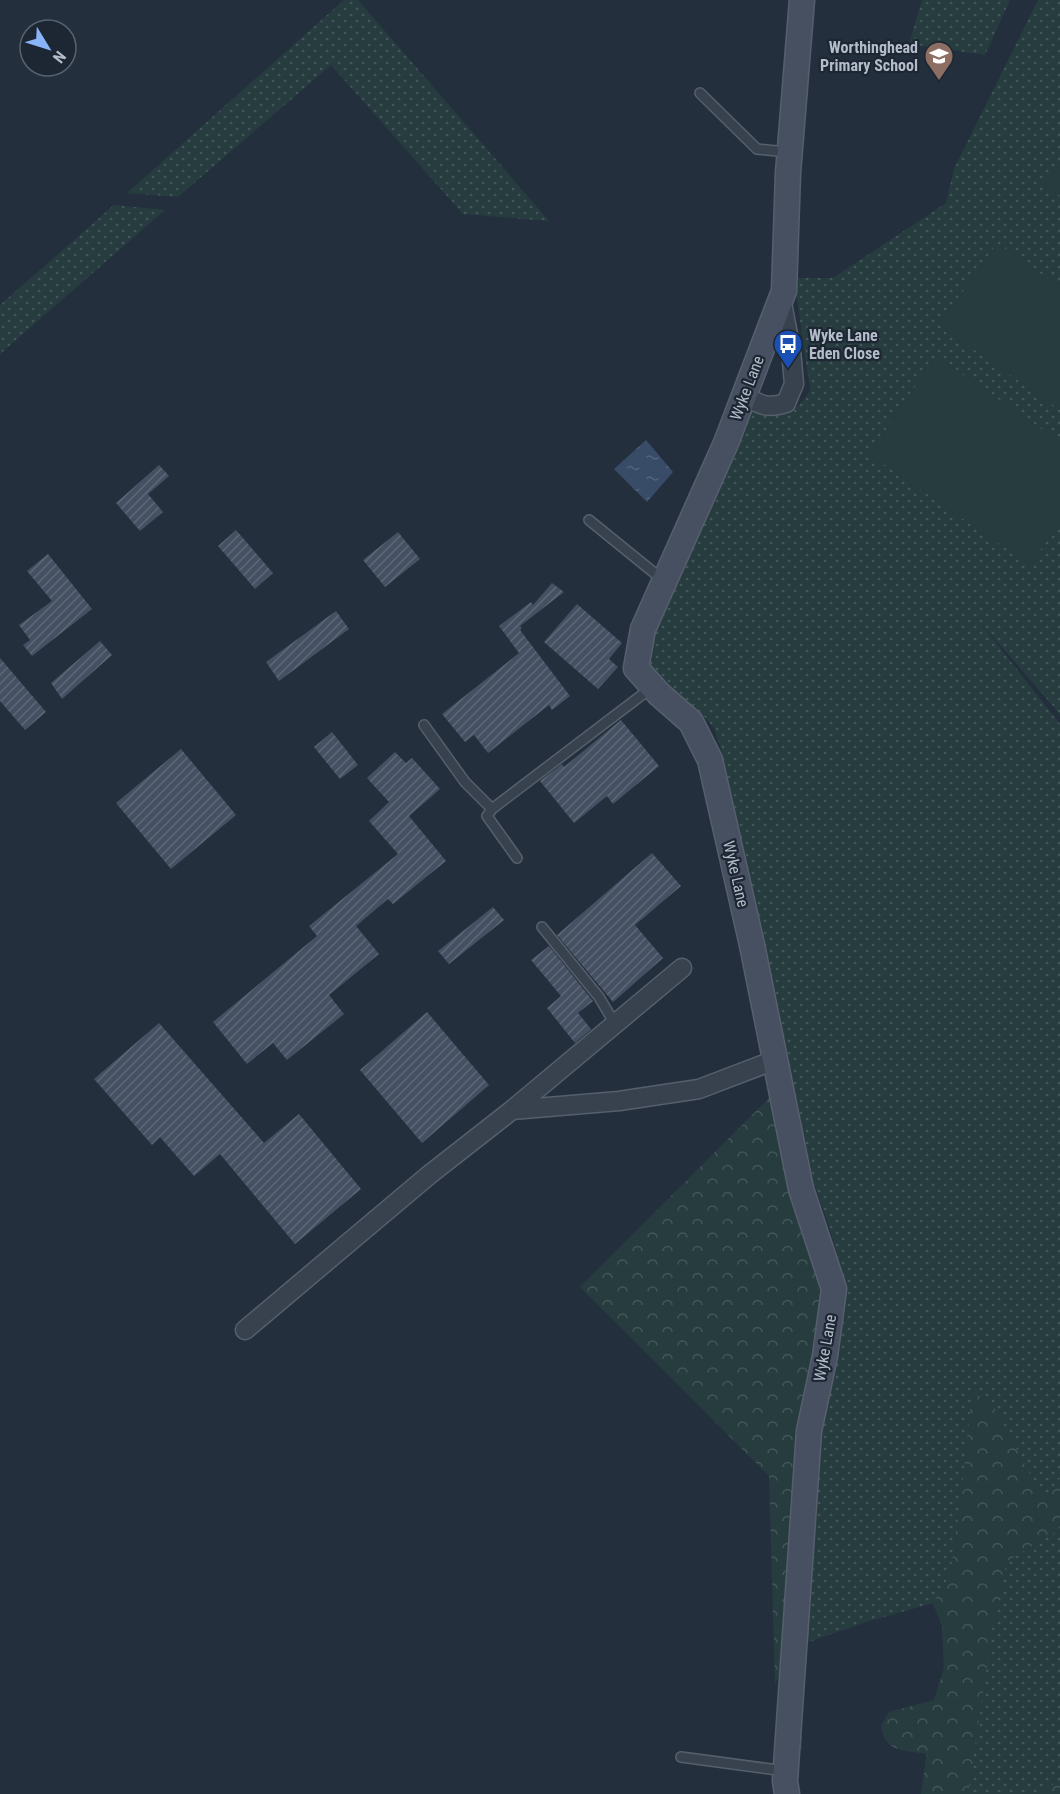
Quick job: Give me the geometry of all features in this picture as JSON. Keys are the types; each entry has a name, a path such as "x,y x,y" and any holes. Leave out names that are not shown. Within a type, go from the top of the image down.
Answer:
{"street":[{"name":"Wyke Lane","path":"786,1783 809,1431 825,1356 834,1289 801,1189 752,945 710,760 691,722 636,668 643,629 726,443 784,291 790,152 802,0"},
{"path":"744,396 763,406 779,405 786,403 794,384 791,350 781,298"},
{"path":"245,1330 429,1175 512,1110 682,968"},
{"path":"512,1110 620,1101 699,1089 775,1060"}],"lane":[{"path":"700,93 757,149 790,152"},
{"path":"589,520 664,581"},
{"path":"517,858 487,816 492,808 653,687"},
{"path":"424,725 465,782 492,808"},
{"path":"542,927 599,997 615,1024"},
{"path":"681,1757 786,1783"}],"green space":[{"path":"344,0 358,0 549,221 463,214 331,65 178,197 127,193"},
{"path":"922,0 1010,0 985,55 909,44"},
{"path":"1038,0 1060,0 1060,714 978,620 1060,724 1060,1794 921,1794 934,1700 944,1668 942,1626 933,1603 866,1622 803,1644 805,1676 800,1678 802,1749 800,1747 797,1733 792,1596 833,1361 842,1327 843,1277 830,1229 809,1170 722,753 714,728 701,713 685,699 668,689 649,669 649,640 682,565 736,455 753,409 770,415 786,413 800,404 810,390 794,278 833,278 946,203 954,169"},
{"path":"1060,163 1060,196 1044,184"},
{"path":"114,205 165,210 0,354 0,305"},
{"path":"997,243 1060,287 1060,410 939,325"},
{"path":"936,356 1060,442 1060,522 1030,565 869,454"},
{"path":"781,1086 834,1289 795,1632 775,1685 769,1476 580,1287"},
{"path":"972,1392 992,1403 1044,1500 1060,1478 1060,1526 1054,1533 1007,1561 993,1625 968,1794 921,1794 927,1754 903,1751 891,1746 883,1735 881,1726 889,1712 934,1700 944,1668 942,1626 933,1603 950,1575"},
{"path":"1060,1780 1060,1794 1038,1794"}],"water":[{"path":"646,440 673,472 647,502 614,469"}],"building":[{"path":"159,465 169,476 148,494 163,512 140,531 116,503"},
{"path":"236,530 273,573 255,589 218,546"},
{"path":"398,532 420,559 385,587 363,560"},
{"path":"48,554 92,609 32,656 23,645 30,640 19,625 52,601 27,571"},
{"path":"552,583 564,592 520,626 522,628 520,630 570,696 552,710 549,705 488,753 474,735 465,742 442,714 519,653 499,626 531,602 533,605"},
{"path":"577,604 622,643 609,659 618,667 598,689 544,642"},
{"path":"336,611 349,629 279,681 266,662"},
{"path":"100,641 112,655 62,699 51,683"},
{"path":"0,658 46,712 25,730 0,701"},
{"path":"621,720 659,766 613,804 607,796 574,823 540,781 562,764 564,767"},
{"path":"332,732 358,765 340,779 314,747"},
{"path":"181,749 236,815 171,869 116,803"},
{"path":"395,752 406,763 412,758 440,789 409,816 446,861 393,904 388,899 356,926 379,954 329,995 344,1014 287,1060 273,1043 247,1064 213,1022 317,936 309,926 398,854 369,821 389,802 367,778"},
{"path":"652,853 681,886 635,925 663,958 613,1002 557,935"},
{"path":"493,907 504,920 449,964 438,951"},
{"path":"549,946 593,1001 578,1013 591,1029 575,1043 547,1008 561,996 531,960"},
{"path":"427,1012 489,1085 422,1143 360,1070"},
{"path":"159,1023 264,1143 299,1114 361,1189 295,1244 220,1154 194,1176 160,1137 152,1145 94,1079"}],"place":[{"name":"Worthinghead Primary School","path":"939,82"},
{"name":"Wyke Lane Eden Close","path":"788,370"}]}
